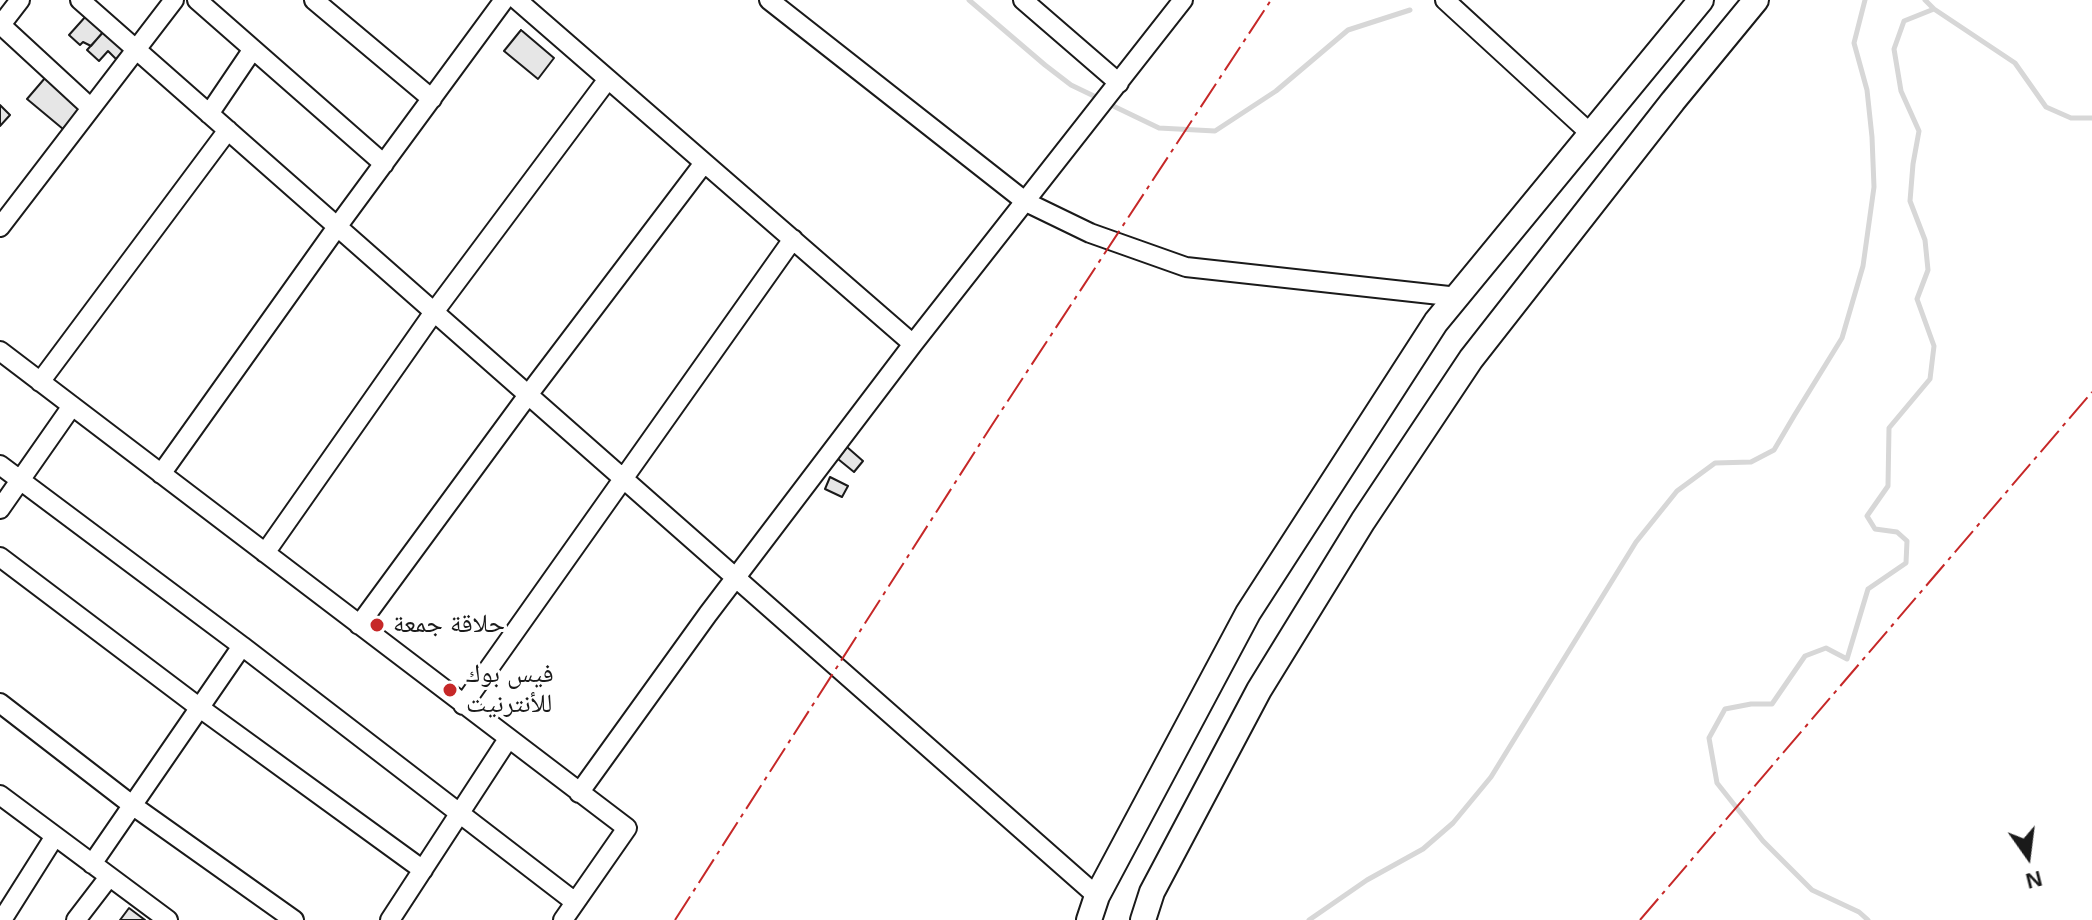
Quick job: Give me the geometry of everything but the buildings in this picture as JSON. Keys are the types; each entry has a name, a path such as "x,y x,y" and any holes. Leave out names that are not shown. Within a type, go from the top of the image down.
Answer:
{"main road":[{"path":"1089,920 1097,896 1248,613 1436,322 1701,0"},
{"path":"1143,920 1152,892 1259,690 1363,521 1471,359 1756,0"}],"street":[{"path":"20,0 1,26 91,108"},
{"path":"80,0 1097,896"},
{"path":"0,227 174,0"},
{"path":"197,0 384,164"},
{"path":"314,0 432,99"},
{"path":"161,474 504,0"},
{"path":"517,0 913,344"},
{"path":"769,0 1026,202 1090,233 1186,267 1458,297"},
{"path":"1023,0 1115,88"},
{"path":"579,793 913,344 1183,0"},
{"path":"1445,0 1591,134"},
{"path":"209,114 253,49"},
{"path":"265,553 434,312 608,79"},
{"path":"40,382 228,130"},
{"path":"359,625 704,163"},
{"path":"463,705 793,239"},
{"path":"0,351 627,828 563,920"},
{"path":"0,509 72,406"},
{"path":"0,465 575,902"},
{"path":"0,557 200,708 423,870"},
{"path":"92,864 242,646"},
{"path":"0,703 132,805 294,920"},
{"path":"390,920 508,739"},
{"path":"0,795 168,920"},
{"path":"2,920 55,836"},
{"path":"76,920 109,877"}],"waterway":[{"path":"969,0 1071,85 1098,98"},
{"path":"1309,920 1367,880 1423,849 1453,823 1491,777 1636,542 1677,491 1715,463 1751,462 1774,450 1842,338 1863,266 1874,187 1867,90 1854,43 1865,0"},
{"path":"1925,0 1934,9"},
{"path":"1868,920 1859,912 1812,890 1763,841 1717,783 1709,738 1725,709 1772,704 1805,656 1826,648 1847,659 1868,589 1906,563 1907,541 1897,532 1875,529 1867,516 1888,486 1889,428 1930,379 1934,346 1917,299 1928,270 1925,240 1910,201 1919,131 1901,91 1894,49 1904,21 1934,9 2015,63 2046,107 2071,118 2092,118"},
{"path":"1107,103 1159,128 1215,131 1276,91 1348,30 1410,10"}],"power":[{"path":"675,920 992,425 1271,0"},
{"path":"1640,920 2092,392"}],"place":[{"name":"حلاقة جمعة","path":"377,625"},
{"name":"فيس بوك للأنترنيت","path":"450,690"}]}
